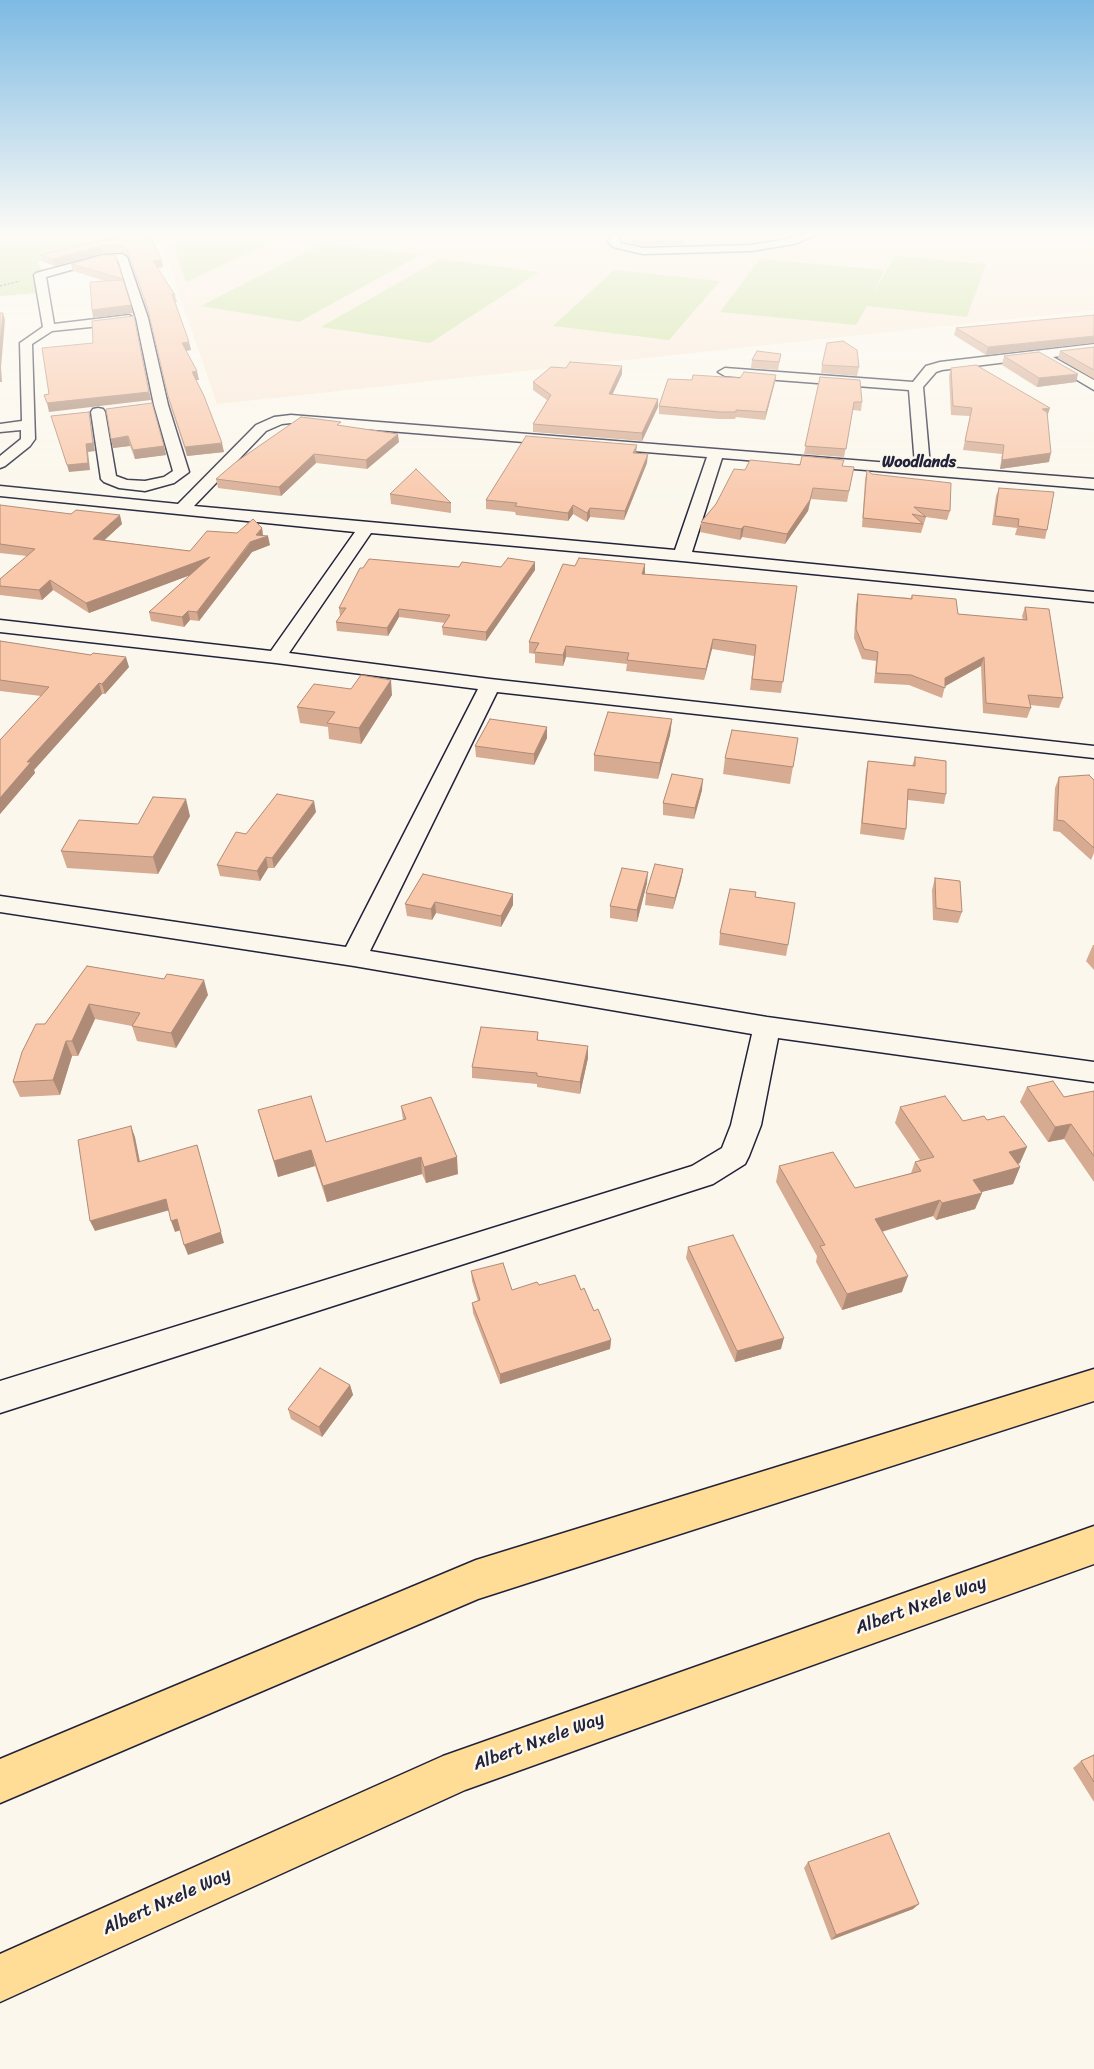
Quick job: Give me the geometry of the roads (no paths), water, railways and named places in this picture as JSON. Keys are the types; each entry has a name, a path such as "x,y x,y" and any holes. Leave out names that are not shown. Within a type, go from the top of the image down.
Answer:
{"main road":[{"path":"0,1782 476,1580 1094,1385"},
{"name":"Albert Nxele Way","path":"0,1978 458,1771 1094,1545"}],"street":[{"path":"0,463 28,439 32,421 26,343 48,329"},
{"path":"116,410 93,412 109,480 125,485 145,486 169,480 181,472 161,405 144,329"},
{"path":"923,469 916,386 931,369 940,366 1094,348"},
{"path":"1040,355 1094,386"},
{"path":"725,372 916,386"},
{"path":"143,407 161,405"},
{"path":"183,508 261,428 279,420 291,418 1094,484"},
{"path":"0,428 32,421"},
{"path":"682,556 716,454"},
{"path":"0,491 366,528 682,556 1094,597"},
{"path":"276,656 366,528"},
{"path":"0,626 276,656 490,685 1094,752"},
{"path":"354,957 490,685"},
{"path":"0,904 354,957 767,1027 1094,1072"},
{"path":"0,1397 702,1175 734,1156 746,1125 767,1027"}],"district":[{"name":"Woodlands","path":"919,463"}]}
